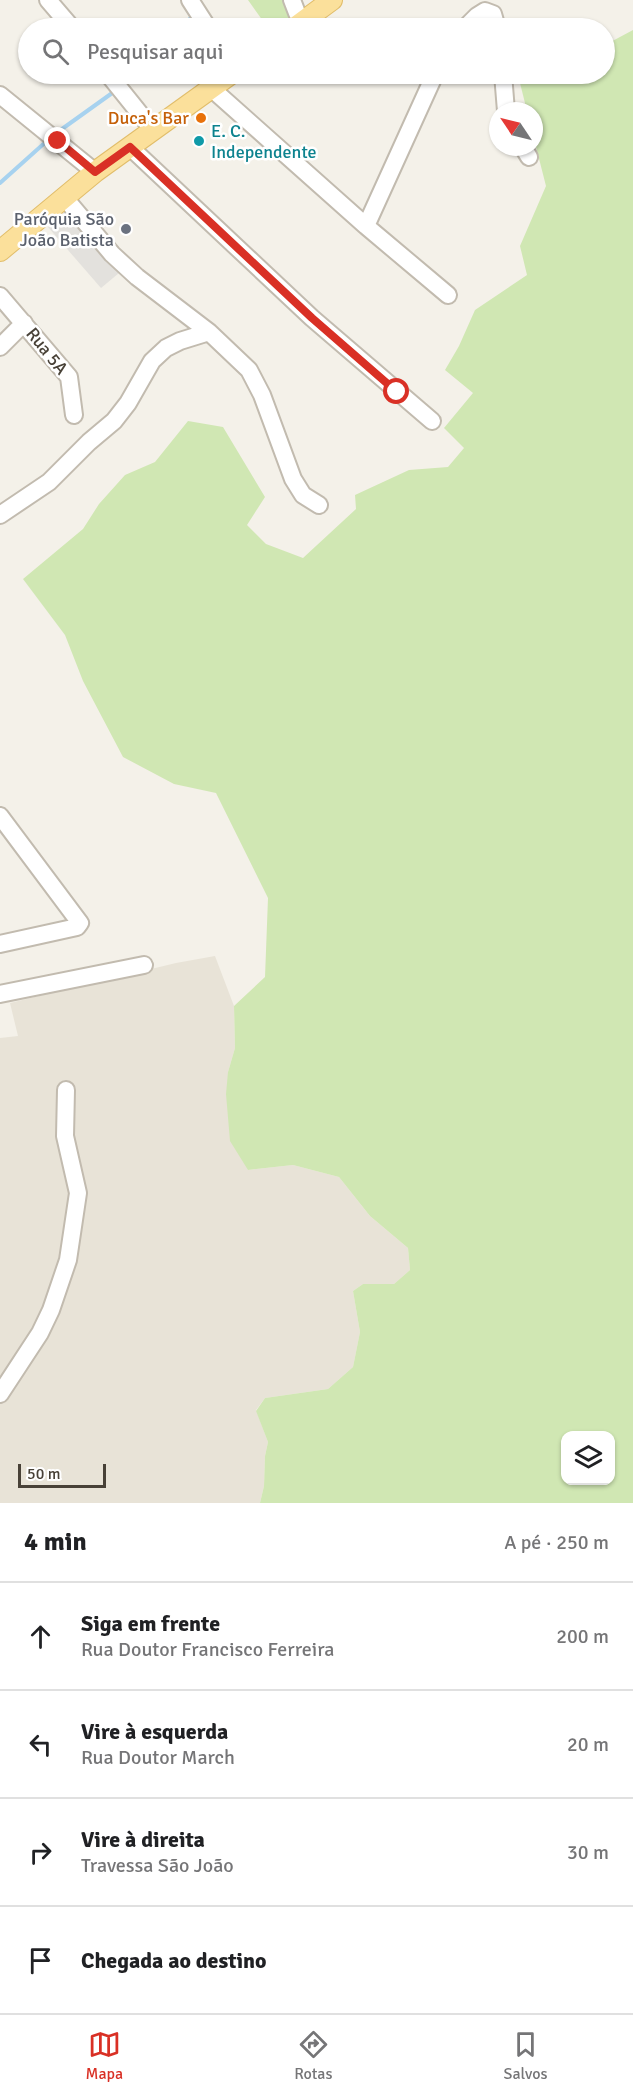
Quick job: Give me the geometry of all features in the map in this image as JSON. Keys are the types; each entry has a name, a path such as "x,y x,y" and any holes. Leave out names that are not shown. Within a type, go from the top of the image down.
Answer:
{"main road":[{"path":"308,18 332,0"},
{"path":"0,251 95,172 217,84"}],"street":[{"path":"48,0 63,18"},
{"path":"292,0 296,18"},
{"path":"475,18 485,11 493,14 494,18"},
{"path":"117,84 153,130"},
{"path":"366,226 430,84"},
{"path":"504,84 505,102"},
{"path":"211,88 366,226 448,295"},
{"path":"0,95 95,172"},
{"path":"130,147 312,318 432,421"},
{"path":"64,197 112,254 137,277 209,332 249,370 255,379 293,479 303,495 320,505"},
{"name":"Rua 5A","path":"0,296 69,377 74,415"},
{"path":"0,346 24,323"},
{"path":"0,515 49,482 88,442 114,421 128,403 152,362 166,348 209,332"},
{"path":"0,816 80,920 77,927 0,944"},
{"path":"0,994 144,965"},
{"path":"0,1394 40,1333 51,1310 68,1260 78,1193 65,1136 66,1090"}],"shaded area":[{"path":"65,212 119,273 101,288 48,227"},
{"path":"215,956 234,1006 235,1048 228,1072 248,1170 293,1165 339,1177 370,1216 408,1248 410,1270 394,1284 363,1284 353,1291 360,1332 353,1367 328,1389 265,1398 256,1410 268,1442 260,1503 0,1503 0,1038 18,1036 10,1003 176,963"}],"green space":[{"path":"248,0 300,0 305,7 290,18 261,18"},
{"path":"633,30 633,1503 260,1503 268,1442 256,1411 265,1398 328,1389 353,1367 360,1332 353,1291 363,1284 394,1284 410,1270 408,1248 370,1216 339,1177 293,1165 248,1170 230,1141 226,1094 228,1072 235,1048 234,1006 265,977 268,898 216,793 174,784 123,757 83,681 65,635 23,579 83,529 99,504 125,475 155,462 188,421 223,427 265,497 247,525 266,544 303,558 356,509 355,495 409,470 448,467 464,448 444,428 473,393 445,370 475,310 527,275 520,246 546,186 538,156 543,156 543,102 525,102 520,84 615,84 615,40"}],"waterway":[{"path":"55,134 115,91"},
{"path":"0,183 49,139"}],"place":[{"name":"Duca's Bar","path":"201,118"},
{"name":"E. C. Independente","path":"199,141"},
{"name":"Paróquia São João Batista","path":"126,229"}],"route":[{"path":"58,141 95,172 130,147 312,318 397,392"}]}
